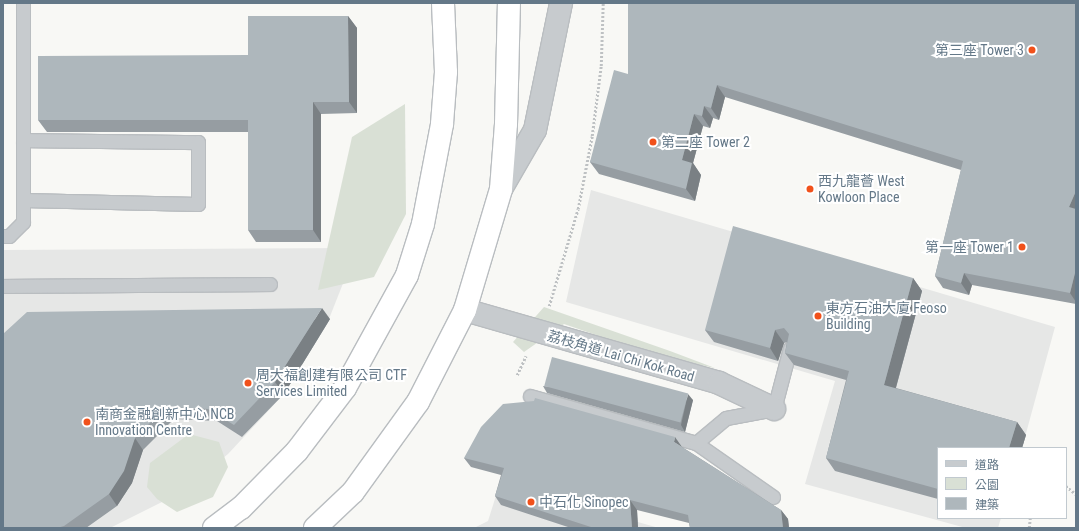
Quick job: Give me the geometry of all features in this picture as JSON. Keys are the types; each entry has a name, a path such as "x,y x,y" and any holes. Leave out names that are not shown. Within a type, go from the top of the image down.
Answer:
{"highway":[{"path":"214,528 240,508 297,451 345,388 407,275 423,224 442,124 446,72 443,3"},
{"path":"315,528 353,492 418,402 465,310 501,189 506,124 509,3"}],"street":[{"path":"501,189 535,130 561,3"},
{"name":"荔枝角道 Lai Chi Kok Road","path":"465,310 719,383 774,409"}],"lane":[{"path":"3,236 9,236 23,222 23,3"},
{"path":"23,140 198,142 198,204 23,200"},
{"path":"3,286 270,284"},
{"path":"696,443 726,418 774,409 790,348"},
{"path":"530,396 696,443 773,497"}],"path":[{"path":"517,375 538,332 558,285 578,209 601,66 603,3"},
{"path":"1067,487 1076,494"}],"shaded area":[{"path":"591,190 1055,327 1022,447 937,447 937,519 1001,519 998,528 966,528 805,484 835,381 566,302"},
{"name":"南商金融創新中心 NCB Innovation Centre","path":"357,248 327,324 284,394 228,454 196,480 162,502 110,528 3,528 3,250"},
{"name":"中石化 Sinopec","path":"500,483 659,528 474,528 488,521"}],"green space":[{"path":"405,104 406,214 374,277 318,290 352,137"},
{"path":"544,307 715,368 657,356 564,324 524,352 513,342"},
{"path":"189,434 219,442 228,467 213,497 177,512 157,499 147,487 150,463"}],"building":[{"path":"628,3 1076,3 1076,191 1069,207 1076,209 1076,269 1070,293 964,273 961,283 935,276 963,161 717,85 711,108 704,106 702,116 694,114 682,160 692,163 686,189 590,162 614,70 628,74"},
{"path":"248,16 348,16 349,102 313,102 313,230 248,230 248,120 38,120 38,56 248,55"},
{"path":"733,226 913,278 884,385 1017,422 1009,447 937,447 937,489 826,458 849,371 785,353 789,334 784,328 775,330 770,348 705,330"},
{"name":"南商金融創新中心 NCB Innovation Centre","path":"322,308 275,382 234,425 208,409 166,407 135,438 124,471 109,494 64,526 57,528 3,528 3,334 27,312"},
{"path":"552,357 688,393 680,422 544,386"},
{"path":"535,398 675,437 674,442 781,510 783,528 690,528 688,515 630,500 632,528 594,528 495,496 504,468 464,458 481,427 503,404 534,401"}],"place":[{"name":"第三座 Tower 3","path":"1032,50"},
{"name":"第二座 Tower 2","path":"653,142"},
{"name":"西九龍薈 West Kowloon Place","path":"810,189"},
{"name":"第一座 Tower 1","path":"1022,247"},
{"name":"東方石油大廈 Feoso Building","path":"818,316"},
{"name":"周大福創建有限公司 CTF Services Limited","path":"248,383"},
{"name":"南商金融創新中心 NCB Innovation Centre","path":"87,422"},
{"name":"中石化 Sinopec","path":"531,502"}]}
